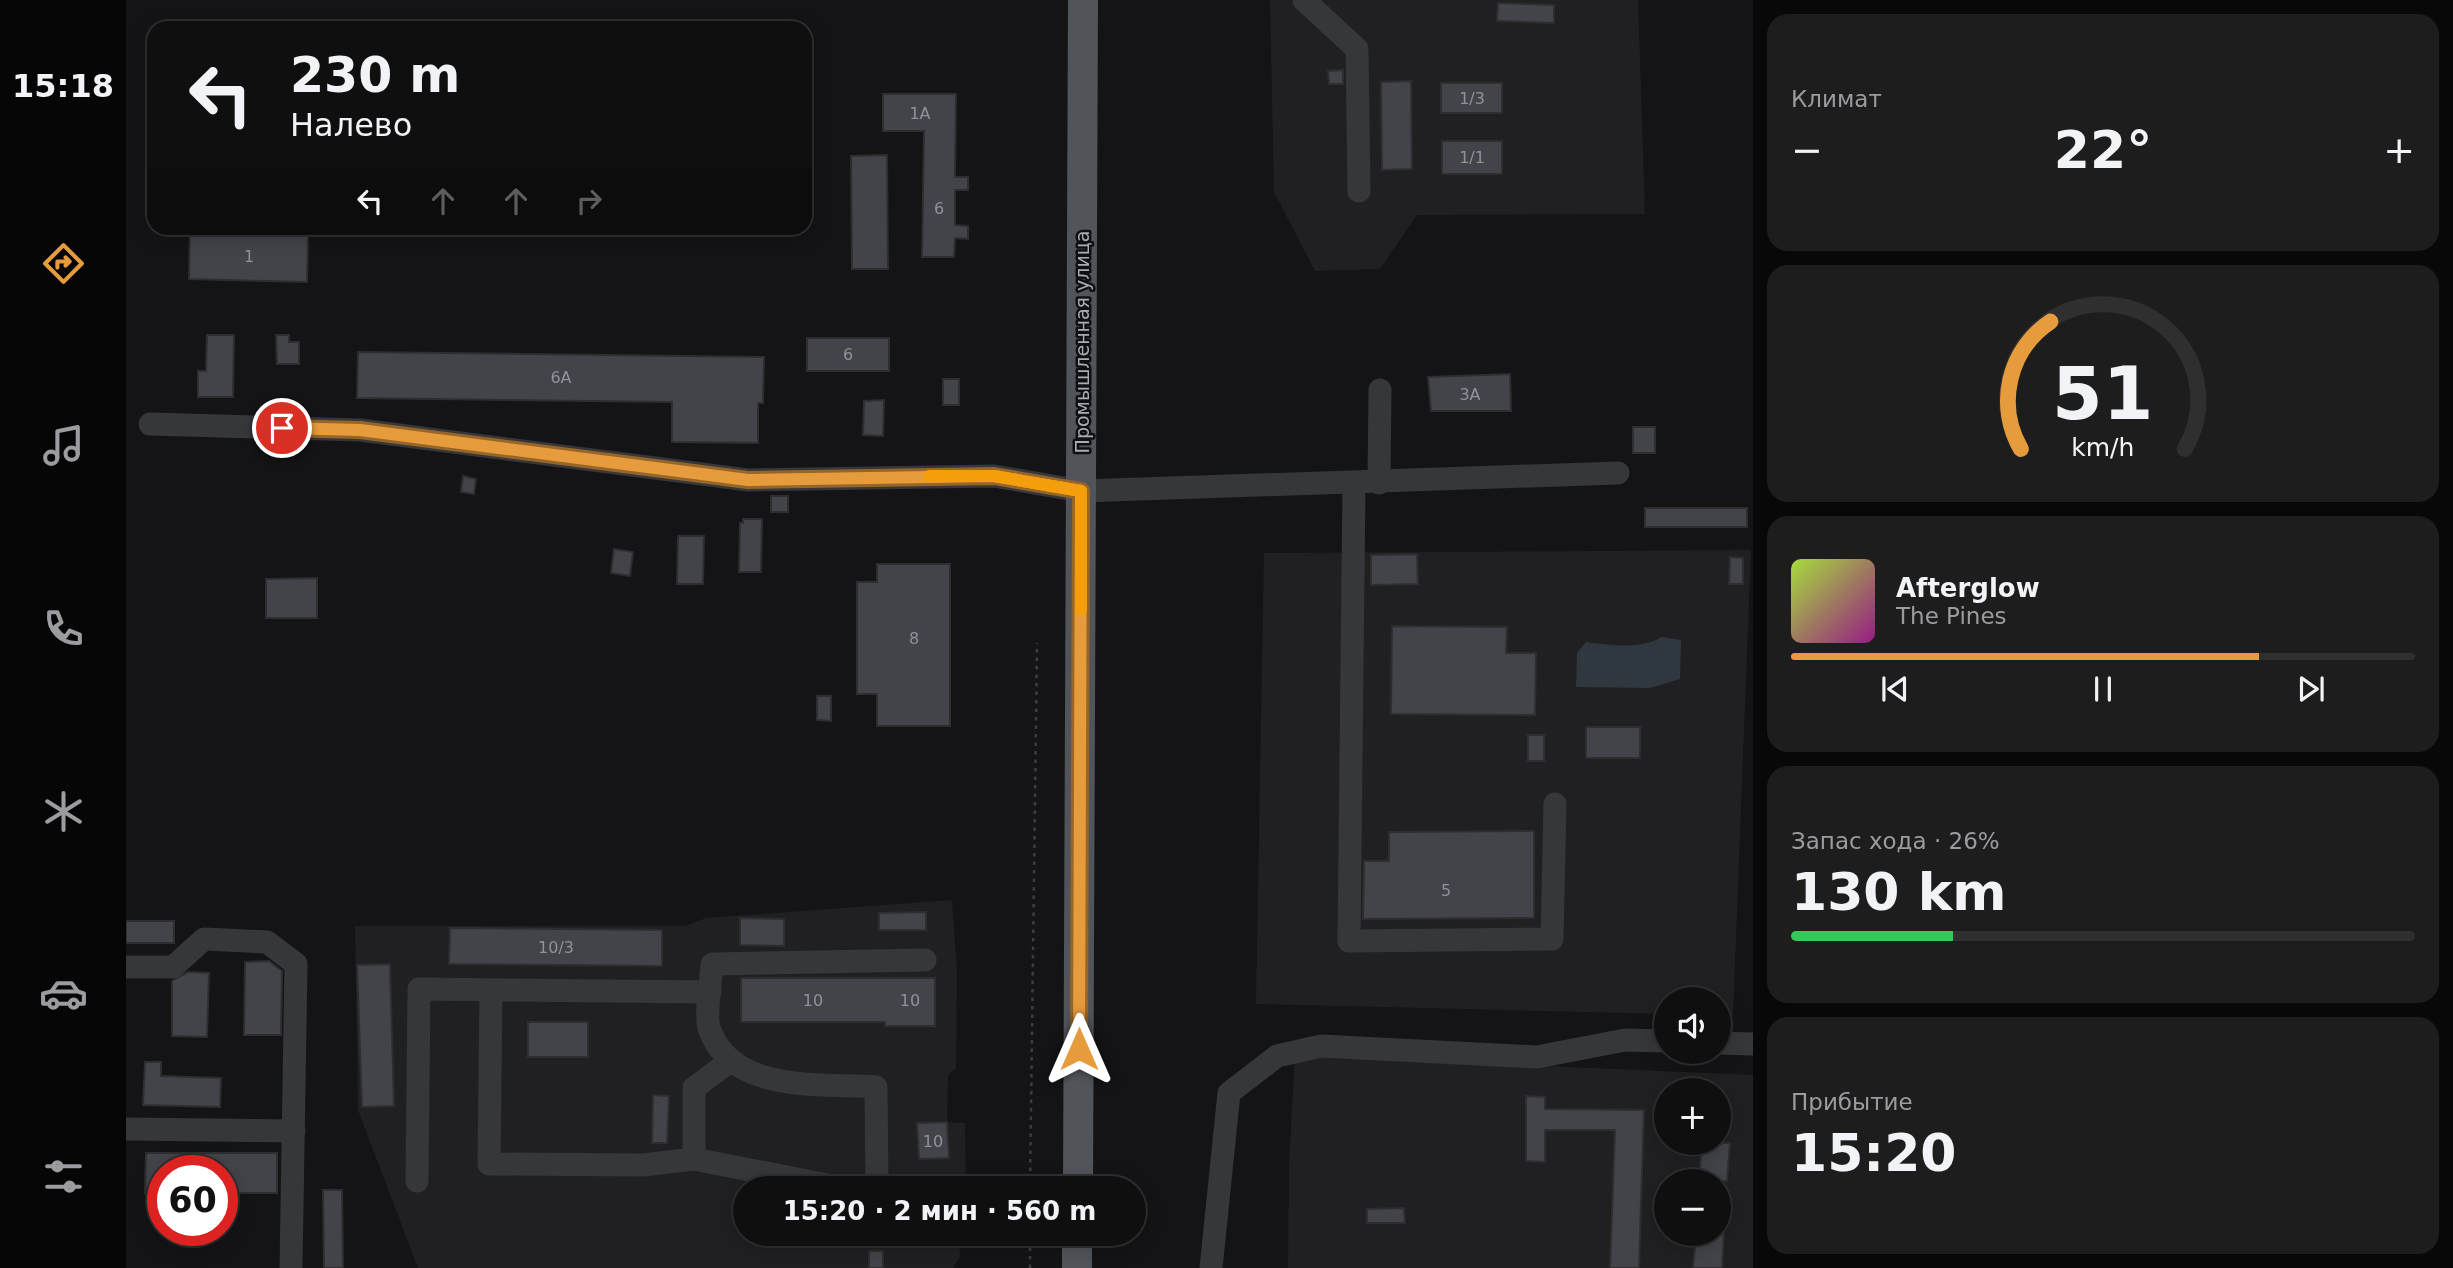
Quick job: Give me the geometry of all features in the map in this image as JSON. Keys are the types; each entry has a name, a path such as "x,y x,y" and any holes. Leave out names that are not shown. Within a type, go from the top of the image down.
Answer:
{"main road":[{"name":"Промышленная улица","path":"1078,1176 1083,0"},
{"path":"1077,1246 1077,1268"}],"lane":[{"path":"1304,0 1357,49 1359,191"},
{"path":"1379,483 1380,390"},
{"path":"150,424 360,430 748,480 994,476 1081,491 1354,484 1618,473"},
{"path":"1354,484 1349,941 1552,939 1555,804"},
{"path":"126,967 173,967 204,939 267,942 296,964 291,1268"},
{"path":"877,1176 876,1087 769,1080 730,1060 709,1027 712,964 925,960"},
{"path":"417,1181 419,989 710,992"},
{"path":"491,990 489,1164 643,1166 694,1159 781,1176"},
{"path":"1211,1268 1229,1093 1277,1056 1321,1046 1537,1056 1625,1040 1654,1041"},
{"path":"1731,1043 1753,1044"},
{"path":"694,1159 694,1088 730,1060"},
{"path":"126,1129 294,1131"}],"path":[{"path":"1030,1176 1037,643"},
{"path":"1030,1246 1030,1268"}],"shaded area":[{"path":"1270,0 1638,0 1645,214 1417,215 1380,269 1315,271 1274,192"},
{"path":"1751,550 1733,1016 1731,987 1654,987 1654,1014 1256,1004 1264,553"},
{"path":"1662,637 1681,640 1680,679 1650,688 1576,687 1577,653 1586,642 1634,645"},
{"path":"952,900 957,972 956,1068 948,1075 947,1122 965,1123 966,1176 733,1176 733,1246 959,1246 960,1257 953,1268 418,1268 358,1110 355,926 685,926 706,918"},
{"path":"1295,1055 1753,1075 1753,1268 1288,1268 1289,1165"}],"building":[{"path":"1498,3 1554,5 1554,23 1497,21"},
{"path":"1343,70 1343,84 1329,84 1328,71"},
{"path":"1411,81 1412,169 1382,170 1381,82"},
{"path":"1441,83 1502,83 1502,113 1441,113"},
{"path":"883,94 956,94 955,177 968,177 968,190 955,190 955,225 968,226 968,239 955,238 954,257 922,257 924,131 883,131"},
{"path":"1442,141 1502,141 1502,174 1442,174"},
{"path":"887,155 888,269 852,269 851,156"},
{"path":"190,235 308,235 307,282 189,279"},
{"path":"207,335 234,335 233,397 198,397 198,371 206,371"},
{"path":"276,335 289,335 289,342 299,342 299,364 277,364"},
{"path":"807,338 889,338 889,371 807,371"},
{"path":"358,352 764,357 763,403 758,403 758,443 672,442 672,402 357,398"},
{"path":"1510,374 1511,411 1431,411 1428,377"},
{"path":"943,379 959,379 959,405 943,405"},
{"path":"884,400 883,436 863,435 864,401"},
{"path":"1633,427 1655,427 1655,453 1633,453"},
{"path":"463,476 476,479 474,494 461,492"},
{"path":"771,496 788,496 788,512 771,512"},
{"path":"1645,508 1747,508 1747,527 1645,527"},
{"path":"743,519 762,519 761,572 739,572 740,523 743,523"},
{"path":"678,536 704,536 703,584 677,584"},
{"path":"614,549 633,552 630,576 611,573"},
{"path":"1417,554 1418,584 1371,585 1371,555"},
{"path":"1730,557 1743,558 1743,584 1729,584"},
{"path":"877,564 950,564 950,726 877,726 877,694 857,694 857,582 877,582"},
{"path":"317,578 317,618 266,618 266,579"},
{"path":"1392,626 1507,627 1506,653 1536,653 1535,715 1391,714"},
{"path":"817,696 831,696 831,721 817,720"},
{"path":"1586,727 1640,727 1640,758 1586,758"},
{"path":"1528,735 1544,735 1544,761 1528,761"},
{"path":"1534,831 1534,918 1363,919 1364,861 1389,861 1389,832"},
{"path":"926,912 926,930 879,930 879,913"},
{"path":"740,918 784,919 784,946 740,945"},
{"path":"126,921 174,921 174,943 126,943"},
{"path":"450,928 662,930 662,966 449,964"},
{"path":"269,961 282,971 281,1035 244,1035 245,962"},
{"path":"390,964 394,1106 362,1107 357,965"},
{"path":"188,972 209,973 207,1037 172,1036 172,981"},
{"path":"741,978 935,978 935,1026 885,1026 885,1022 741,1022"},
{"path":"528,1022 588,1022 588,1057 528,1057"},
{"path":"145,1062 161,1062 161,1076 221,1078 220,1107 143,1105"},
{"path":"653,1095 669,1096 667,1143 652,1143"},
{"path":"1526,1096 1545,1097 1545,1109 1644,1110 1639,1268 1610,1268 1615,1130 1545,1130 1545,1162 1526,1161"},
{"path":"947,1122 949,1158 919,1159 917,1123"},
{"path":"146,1153 277,1153 277,1193 238,1193 238,1155 147,1155 145,1193"},
{"path":"1701,1155 1729,1155 1728,1169 1700,1169"},
{"path":"323,1190 342,1190 343,1268 324,1268"},
{"path":"1404,1208 1405,1223 1367,1223 1367,1209"},
{"path":"1695,1246 1723,1246 1722,1268 1693,1268"},
{"path":"869,1251 883,1251 883,1268 869,1268"}],"slow traffic":[{"path":"929,476 994,476 1081,491 1081,610"}],"route":[{"path":"282,428 360,430 441,443 748,480 994,476 1081,491 1079,1049"}]}
